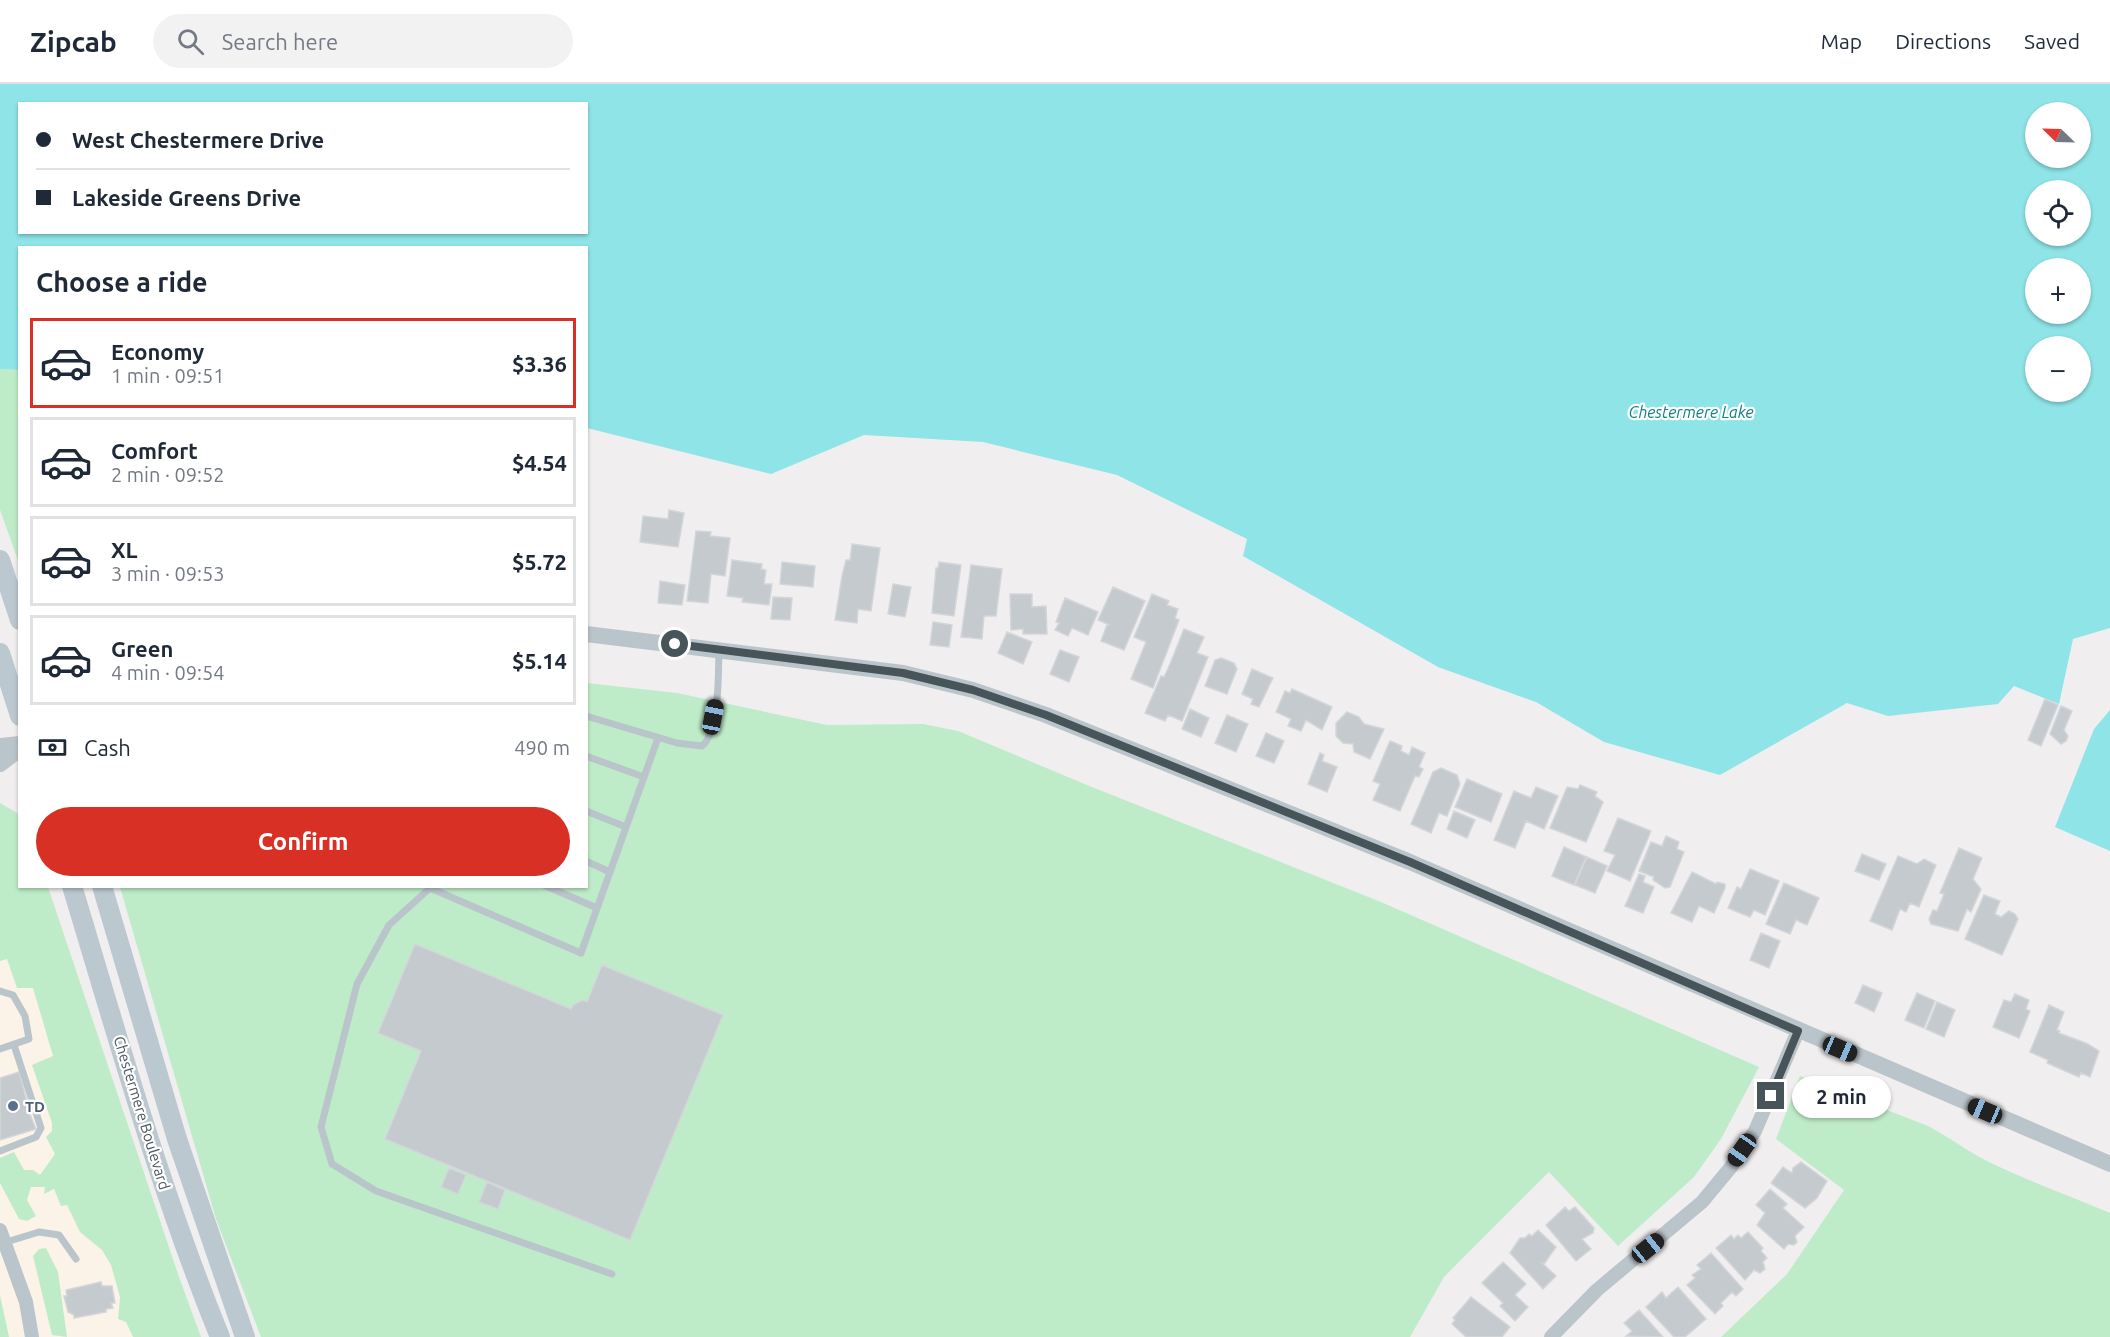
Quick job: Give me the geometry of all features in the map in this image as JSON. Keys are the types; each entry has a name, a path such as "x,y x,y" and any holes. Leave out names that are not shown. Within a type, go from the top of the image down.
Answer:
{"main road":[{"path":"0,560 18,614"},
{"path":"0,653 18,710"},
{"name":"Chestermere Boulevard","path":"73,888 148,1135 178,1226 220,1337"},
{"name":"Chestermere Boulevard","path":"103,888 177,1139 245,1337"}],"street":[{"path":"588,634 903,673 973,690 1046,715 1410,862 2110,1164"},
{"path":"0,746 18,744"},
{"path":"0,764 18,751"},
{"path":"1551,1337 1597,1290 1688,1214 1731,1167 1755,1131 1798,1031"},
{"path":"2,1239 26,1302 32,1337"}],"lane":[{"path":"588,717 677,743 702,746 709,740 718,694 719,649"},
{"path":"433,888 581,953 658,738"},
{"path":"588,757 644,777"},
{"path":"588,812 626,827"},
{"path":"588,862 610,872"},
{"path":"430,888 389,925 357,984 321,1127 332,1164 351,1179 375,1191 612,1274"},
{"path":"551,888 597,908"},
{"path":"0,991 13,995 25,1016 29,1039 0,1049"},
{"path":"0,1151 36,1137 41,1128 14,1045"},
{"path":"2,1239 39,1232 59,1235 76,1259"}],"shaded area":[{"path":"0,811 18,878 18,888 21,888 172,1337 0,1337"}],"green space":[{"path":"0,369 18,370 18,560 0,510"},
{"path":"588,683 677,693 827,725 923,724 958,731 1381,902 1759,1067 1721,1139 1694,1177 1618,1246 1549,1172 1444,1277 1410,1337 261,1337 216,1219 120,888 588,888"},
{"path":"0,803 18,813 18,888 48,888 201,1337 133,1337 126,1322 118,1319 120,1297 111,1265 102,1250 80,1232 67,1205 61,1206 54,1189 44,1194 45,1187 31,1187 27,1200 36,1216 27,1221 19,1219 0,1183 0,1158 14,1152 24,1170 33,1170 40,1175 55,1154 46,1137 52,1131 52,1123 32,1065 53,1056 33,988 17,988 7,959 0,961"},
{"path":"1800,1076 1928,1126 1989,1162 2110,1213 2110,1337 1721,1337 1787,1274 1844,1190 1776,1139"},
{"path":"46,1248 58,1272 67,1337 52,1335 33,1256 39,1249"},
{"path":"0,1295 9,1337 0,1337"}],"water":[{"name":"Chestermere Lake","path":"0,84 2110,84 2110,628 2073,639 2059,704 2014,686 1998,704 1888,716 1847,703 1720,775 1604,742 1536,702 1438,667 1243,556 1247,539 1117,475 983,442 864,435 771,474 588,428 588,246 18,246 18,370 0,369"},
{"path":"2110,710 2110,851 2055,827 2094,729"}],"building":[{"path":"669,510 684,513 678,547 640,542 643,516 668,519"},
{"path":"696,531 711,532 710,536 730,538 725,576 711,574 708,603 687,601"},
{"path":"852,544 880,548 871,611 858,609 857,623 835,620 842,576 846,560 850,560"},
{"path":"732,560 762,564 761,569 766,570 764,584 772,584 769,605 742,602 743,598 727,596"},
{"path":"782,562 815,566 813,587 780,584"},
{"path":"939,562 961,565 954,616 932,613 936,568"},
{"path":"971,565 1002,569 996,616 984,616 982,639 961,637"},
{"path":"660,581 685,585 682,605 658,603"},
{"path":"893,584 911,587 905,617 888,614"},
{"path":"1113,587 1145,601 1124,650 1101,641 1107,625 1110,625 1098,620"},
{"path":"1010,594 1032,594 1032,607 1046,606 1047,634 1023,634 1023,629 1011,630"},
{"path":"1152,594 1169,601 1167,605 1178,609 1175,618 1179,620 1153,688 1131,679 1146,642 1134,637"},
{"path":"773,597 792,598 790,620 771,619"},
{"path":"1065,598 1098,612 1088,635 1072,628 1068,636 1055,630"},
{"path":"933,622 952,625 949,647 930,645"},
{"path":"1184,629 1204,637 1197,653 1208,657 1182,721 1168,715 1165,721 1145,713 1161,676 1164,677"},
{"path":"1007,632 1032,642 1023,664 998,653"},
{"path":"1060,650 1079,657 1069,682 1050,674"},
{"path":"1221,658 1234,663 1237,669 1227,694 1205,686 1215,660"},
{"path":"1252,669 1273,678 1259,707 1251,704 1253,699 1242,694"},
{"path":"1292,689 1332,707 1322,730 1306,720 1301,731 1288,726 1291,719 1276,712 1285,691 1290,693"},
{"path":"2045,699 2058,705 2041,746 2028,740"},
{"path":"2061,706 2072,711 2064,730 2068,736 2061,744 2050,734"},
{"path":"1190,709 1209,718 1201,737 1182,729"},
{"path":"1347,712 1359,717 1364,724 1384,729 1370,759 1354,752 1353,744 1343,743 1336,736 1336,723"},
{"path":"1227,715 1248,724 1236,752 1215,743"},
{"path":"1266,733 1284,741 1274,763 1256,756"},
{"path":"1390,741 1402,746 1401,751 1409,755 1412,747 1425,753 1419,767 1423,769 1419,777 1415,776 1400,811 1373,800 1380,784 1373,781"},
{"path":"1320,753 1324,755 1322,761 1337,767 1327,792 1308,784"},
{"path":"1441,768 1457,775 1460,784 1447,816 1439,813 1431,833 1411,824 1433,772"},
{"path":"1467,779 1502,794 1491,822 1455,807"},
{"path":"1580,785 1597,792 1595,796 1603,802 1586,842 1550,828 1567,787 1578,789"},
{"path":"1536,787 1558,796 1544,829 1526,821 1515,848 1494,840 1514,791 1531,798"},
{"path":"1454,811 1475,820 1467,838 1447,829"},
{"path":"1618,818 1651,831 1630,881 1607,871 1615,855 1604,851"},
{"path":"1666,836 1679,842 1677,849 1684,852 1670,887 1665,888 1653,880 1654,877 1639,871 1651,842 1662,846"},
{"path":"1564,847 1586,857 1574,885 1552,876"},
{"path":"1959,848 1982,858 1973,879 1981,889 1971,912 1967,909 1958,931 1931,924 1929,919 1933,910 1937,911 1944,894 1940,893"},
{"path":"1862,854 1886,864 1879,880 1855,871"},
{"path":"1898,856 1917,864 1924,859 1936,865 1919,907 1910,903 1906,912 1900,909 1892,930 1870,921"},
{"path":"1587,857 1607,866 1595,893 1575,885"},
{"path":"1750,869 1779,881 1765,915 1754,910 1750,917 1728,908 1737,887 1741,889"},
{"path":"1692,872 1716,884 1717,882 1725,884 1725,888 1714,913 1699,906 1692,922 1671,913"},
{"path":"1639,874 1645,876 1643,882 1654,887 1643,913 1625,906"},
{"path":"1784,883 1819,898 1807,925 1796,920 1790,934 1766,924"},
{"path":"1984,895 2000,901 1995,914 2001,917 2009,911 2018,919 2002,955 1965,939"},
{"path":"1761,933 1780,941 1769,968 1750,960"},
{"path":"415,944 571,1009 573,1005 583,1000 587,1002 602,965 723,1015 630,1240 385,1139 421,1051 378,1033"},
{"path":"1863,985 1882,993 1874,1012 1855,1003"},
{"path":"1917,993 1935,1001 1924,1028 1905,1020"},
{"path":"2015,994 2029,1000 2026,1009 2030,1011 2019,1038 1993,1027 2004,1000 2011,1002"},
{"path":"1937,1002 1955,1010 1944,1037 1926,1029"},
{"path":"2049,1005 2064,1012 2057,1030 2060,1031 2059,1033 2088,1044 2099,1051 2090,1077 2081,1073 2079,1077 2047,1063 2048,1060 2030,1052"},
{"name":"TD","path":"19,1072 27,1101 25,1102 36,1129 0,1140 0,1078"},
{"path":"1801,1162 1827,1181 1817,1198 1805,1208 1771,1183 1783,1167 1792,1173 1793,1168"},
{"path":"449,1168 466,1175 458,1194 441,1187"},
{"path":"487,1182 505,1190 498,1209 479,1202"},
{"path":"1770,1189 1787,1204 1783,1208 1804,1227 1795,1236 1797,1242 1794,1245 1788,1244 1784,1249 1757,1225 1765,1213 1756,1205"},
{"path":"1565,1207 1569,1211 1575,1207 1594,1228 1593,1233 1582,1239 1591,1249 1576,1261 1546,1225"},
{"path":"1538,1230 1556,1247 1544,1264 1541,1262 1556,1276 1543,1289 1510,1253 1520,1238 1525,1238 1529,1234 1532,1236"},
{"path":"1748,1232 1763,1248 1761,1251 1767,1258 1763,1262 1765,1269 1760,1273 1754,1270 1745,1280 1716,1248 1731,1235 1734,1239 1738,1235 1741,1238"},
{"path":"1711,1253 1743,1289 1736,1296 1732,1292 1721,1303 1723,1306 1715,1314 1687,1285 1695,1278 1692,1275 1701,1269 1697,1265"},
{"path":"1503,1262 1526,1284 1515,1295 1528,1307 1515,1321 1500,1306 1503,1303 1482,1283"},
{"path":"101,1282 102,1286 112,1286 115,1303 111,1303 113,1308 106,1309 106,1312 74,1318 74,1315 68,1312 64,1296 67,1296 66,1290"},
{"path":"1678,1287 1706,1319 1685,1337 1674,1337 1646,1307 1662,1292 1666,1298"},
{"path":"1471,1297 1510,1327 1502,1337 1466,1337 1452,1324 1455,1320 1453,1318"},
{"path":"1639,1310 1663,1337 1626,1336 1632,1331 1624,1323"}],"place":[{"name":"TD","path":"13,1106"}],"route":[{"path":"675,644 903,673 973,690 1046,715 1410,862 1798,1031 1771,1096"}]}
